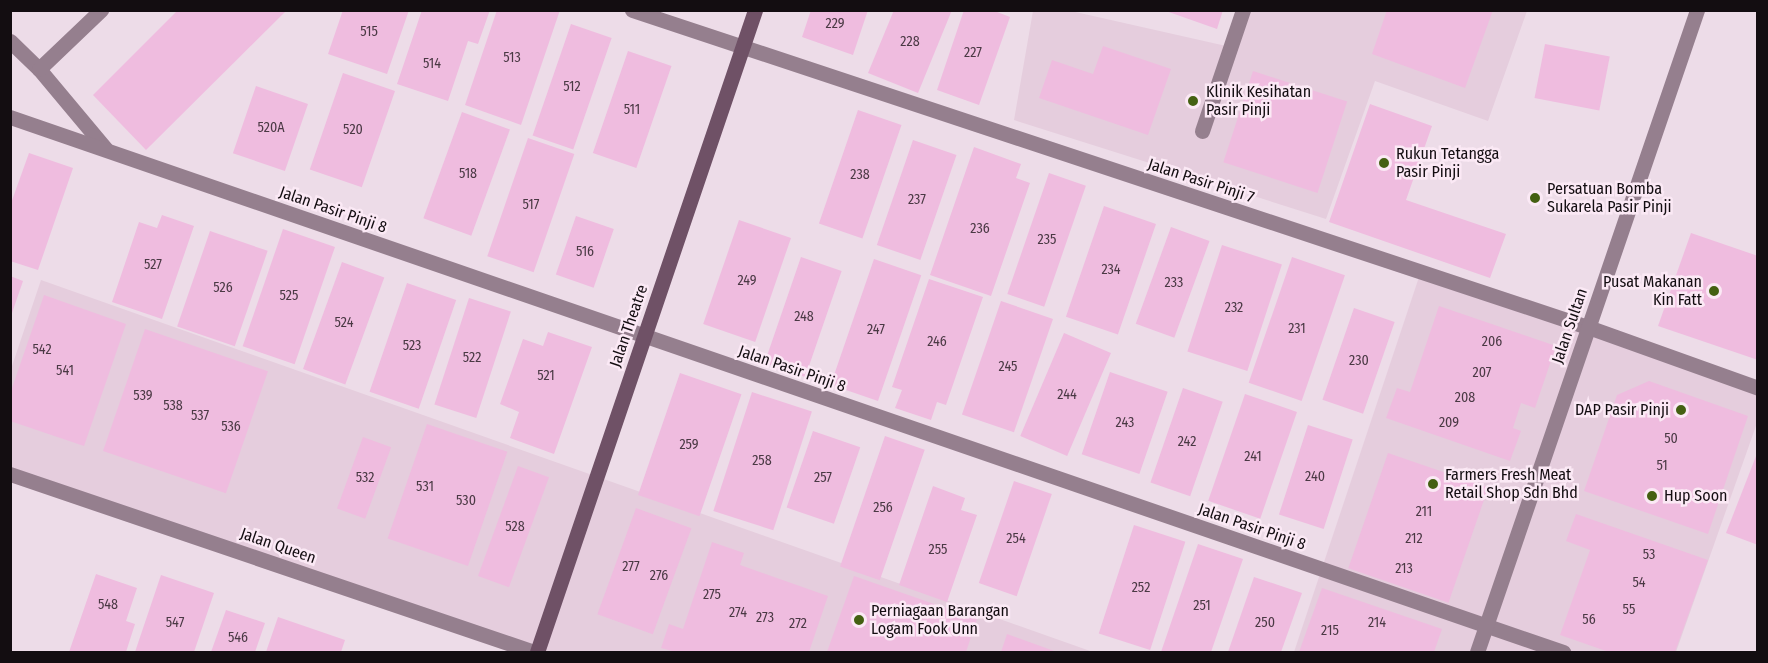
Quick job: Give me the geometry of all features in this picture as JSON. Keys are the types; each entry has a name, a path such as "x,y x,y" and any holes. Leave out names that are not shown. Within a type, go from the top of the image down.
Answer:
{"main road":[{"name":"Jalan Theatre","path":"536,652 755,10"}],"street":[{"path":"39,69 101,10"},
{"name":"Jalan Pasir Pinji 7","path":"632,10 742,50 1588,327 1758,388"},
{"path":"1202,131 1243,10"},
{"name":"Jalan Sultan","path":"1478,652 1697,10"},
{"path":"10,41 39,69 106,150"},
{"name":"Jalan Pasir Pinji 8","path":"10,117 644,338 1563,652"},
{"name":"Jalan Queen","path":"10,474 536,652"}],"shaded area":[{"name":"Klinik Kesihatan Pasir Pinji","path":"1033,11 1071,11 1235,48 1248,11 1527,11 1488,121 1375,81 1326,219 1014,120"},
{"path":"1422,268 1757,387 1757,423 1676,652 1294,652"},
{"path":"41,280 1093,652 541,652 11,470 11,369"}],"building":[{"path":"178,10 287,10 146,150 93,95"},
{"path":"343,10 409,10 387,74 328,54"},
{"path":"422,10 490,10 478,44 468,41 448,101 397,84"},
{"path":"497,10 560,10 521,125 465,105"},
{"path":"811,10 868,10 853,55 802,37"},
{"path":"894,10 952,10 918,93 868,73"},
{"path":"964,10 992,10 1010,17 979,105 937,90"},
{"path":"1163,10 1223,10 1217,29"},
{"path":"1387,10 1493,10 1465,88 1372,54"},
{"path":"571,24 612,38 573,150 533,136"},
{"path":"1545,44 1610,57 1599,111 1535,98"},
{"path":"1103,46 1171,69 1148,135 1039,98 1052,60 1093,74"},
{"path":"628,51 671,66 636,168 593,153"},
{"path":"1253,71 1347,102 1317,193 1223,162"},
{"path":"343,73 395,91 362,187 310,169"},
{"path":"256,86 308,104 285,171 233,153"},
{"name":"Rukun Tetangga Pasir Pinji","path":"1370,104 1432,126 1406,200 1506,234 1490,278 1329,222"},
{"path":"858,110 901,125 862,238 819,223"},
{"path":"462,112 510,129 471,236 423,218"},
{"path":"528,138 574,154 534,272 487,256"},
{"path":"913,140 956,155 920,260 877,245"},
{"path":"974,147 1021,164 1016,178 1030,183 991,296 930,275"},
{"path":"29,153 73,168 38,270 10,261 10,206"},
{"path":"1049,173 1086,186 1044,307 1007,294"},
{"path":"1104,206 1156,224 1118,335 1066,317"},
{"path":"162,215 194,226 162,319 112,302 139,222 157,228"},
{"path":"576,216 614,229 594,288 556,275"},
{"path":"739,220 791,238 755,342 703,324"},
{"path":"1171,227 1210,241 1174,338 1136,324"},
{"path":"283,229 335,247 295,364 243,346"},
{"path":"210,231 268,251 235,346 177,326"},
{"name":"Pusat Makanan Kin Fatt","path":"1691,233 1758,256 1758,360 1658,326"},
{"path":"1222,245 1282,264 1247,371 1187,352"},
{"path":"801,257 842,271 805,377 765,363"},
{"path":"1292,257 1345,275 1302,401 1249,383"},
{"path":"874,259 921,275 878,401 831,385"},
{"path":"342,262 384,277 345,385 303,369"},
{"path":"10,276 23,281 11,316 10,316"},
{"path":"929,279 983,297 946,405 937,402 931,420 895,408 902,390 892,387"},
{"path":"407,283 456,300 419,409 370,392"},
{"path":"44,295 126,324 84,446 10,421 10,394"},
{"path":"469,298 511,312 476,418 434,405"},
{"path":"1001,301 1053,319 1014,432 962,414"},
{"path":"1439,306 1556,346 1535,408 1521,403 1513,428 1521,431 1510,461 1386,418 1397,388 1410,392"},
{"path":"1354,308 1395,322 1363,414 1322,400"},
{"path":"145,329 268,371 226,493 103,451"},
{"path":"548,332 592,347 554,454 510,438 519,412 500,404 523,339 543,346"},
{"path":"1064,333 1111,353 1067,456 1020,436"},
{"path":"1110,372 1168,392 1139,474 1082,454"},
{"path":"680,373 741,394 699,516 638,495"},
{"path":"1649,381 1748,416 1708,534 1584,491 1617,395"},
{"path":"1183,388 1223,402 1190,496 1150,483"},
{"path":"752,392 812,411 773,530 713,511"},
{"path":"1245,394 1297,412 1260,519 1208,501"},
{"path":"427,424 507,452 468,566 388,538"},
{"path":"1308,425 1353,440 1324,529 1279,514"},
{"path":"813,431 860,447 834,524 787,508"},
{"path":"885,436 925,450 880,580 840,566"},
{"path":"363,437 391,447 365,519 337,508"},
{"path":"1758,451 1758,545 1726,533"},
{"path":"1388,453 1488,488 1449,603 1348,568"},
{"path":"518,466 549,477 509,587 478,576"},
{"path":"1014,481 1052,494 1017,596 979,583"},
{"path":"933,486 965,498 961,510 977,515 947,602 899,585"},
{"path":"636,508 691,528 653,634 597,614"},
{"path":"1576,514 1708,560 1675,652 1609,652 1560,635 1590,550 1566,541"},
{"path":"1134,525 1185,542 1150,650 1099,633"},
{"path":"712,542 744,553 740,565 828,596 809,652 676,652 661,648 669,624 683,629"},
{"path":"1198,544 1243,559 1211,652 1161,652"},
{"path":"96,574 137,588 126,621 135,624 126,652 69,652"},
{"path":"161,575 214,593 194,652 135,652"},
{"path":"854,576 977,619 966,652 827,652"},
{"path":"1254,577 1302,593 1281,652 1228,652"},
{"path":"1322,588 1442,629 1434,652 1299,652"},
{"path":"226,610 265,623 255,652 211,652"},
{"path":"278,617 345,640 341,652 266,652"},
{"path":"1007,634 1057,652 1001,652"}],"place":[{"name":"Klinik Kesihatan Pasir Pinji","path":"1193,101"},
{"name":"Rukun Tetangga Pasir Pinji","path":"1384,163"},
{"name":"Persatuan Bomba Sukarela Pasir Pinji","path":"1535,198"},
{"name":"Pusat Makanan Kin Fatt","path":"1714,291"},
{"name":"DAP Pasir Pinji","path":"1681,410"},
{"name":"Farmers Fresh Meat Retail Shop Sdn Bhd","path":"1433,484"},
{"name":"Hup Soon","path":"1652,496"},
{"name":"Perniagaan Barangan Logam Fook Unn","path":"859,620"}]}
